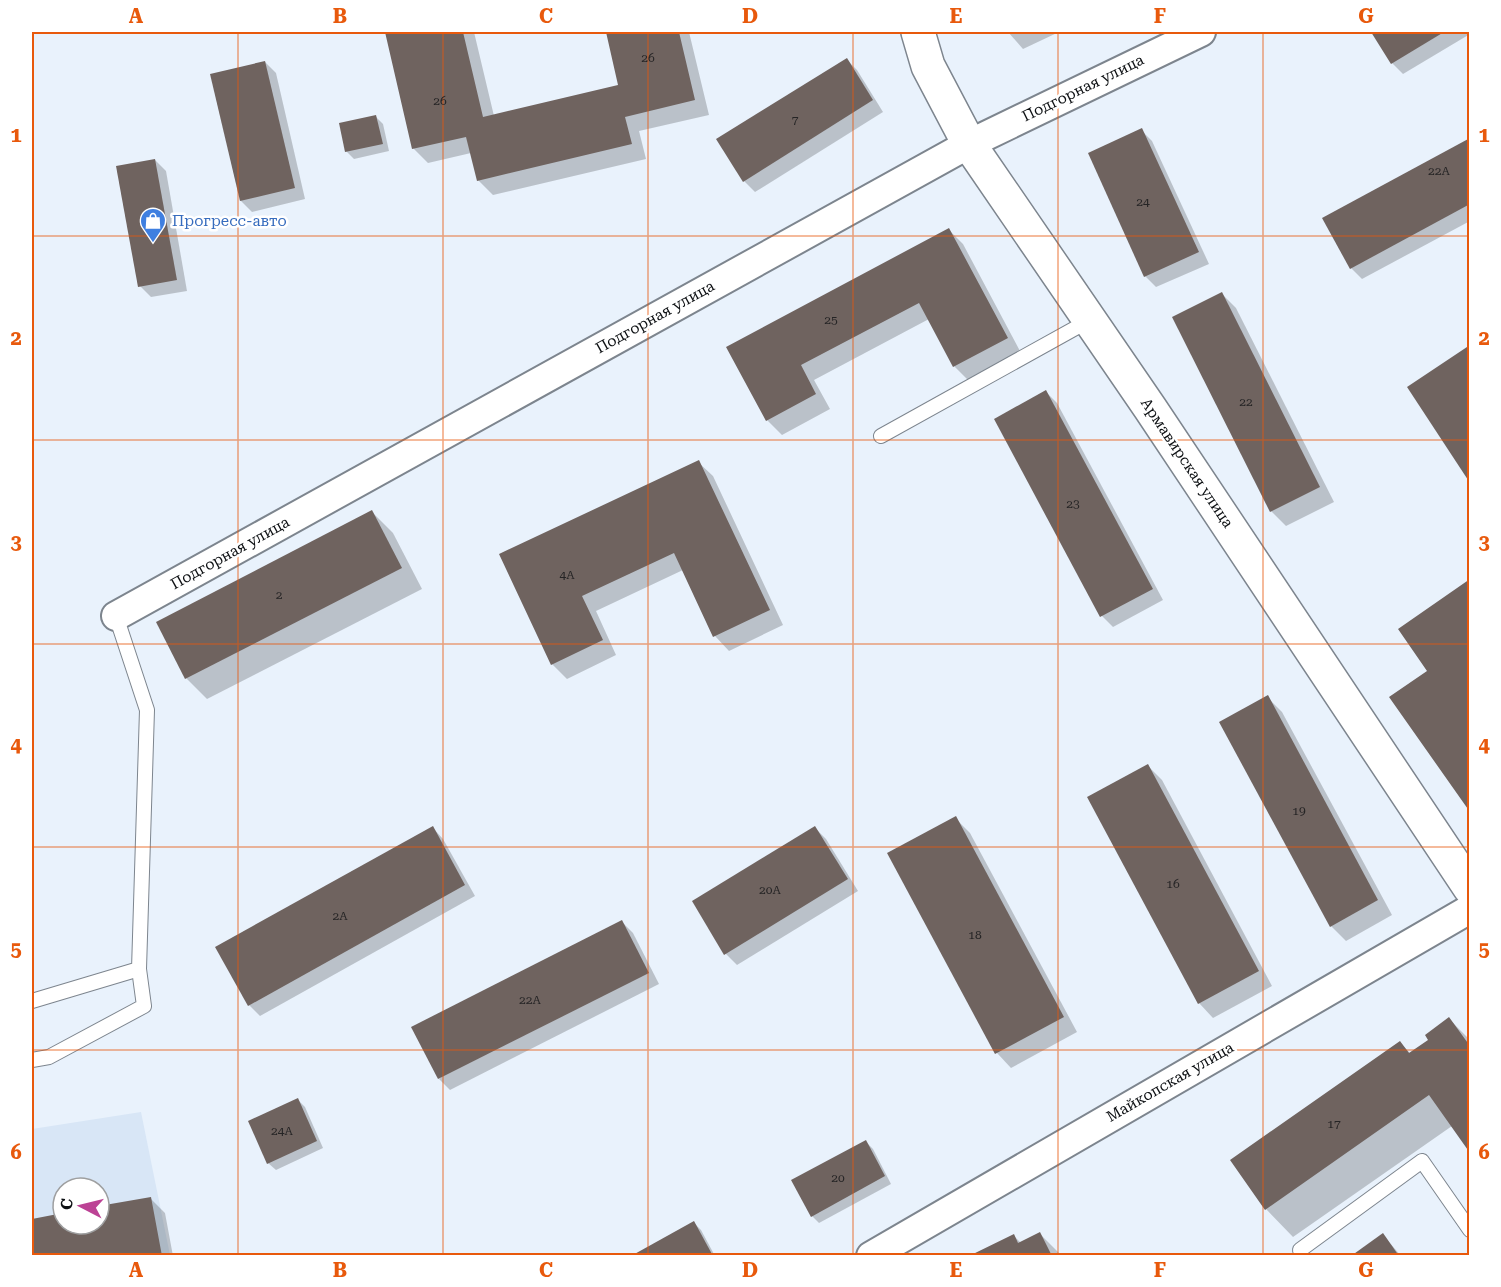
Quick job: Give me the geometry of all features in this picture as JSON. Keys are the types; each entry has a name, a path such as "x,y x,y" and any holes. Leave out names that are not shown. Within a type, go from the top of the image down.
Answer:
{"main road":[{"name":"Армавирская улица","path":"918,32 928,66 969,144 1090,320 1470,888"}],"street":[{"name":"Подгорная улица","path":"116,616 969,144 1201,32"},
{"name":"Майкопская улица","path":"884,1252 1470,909"}],"lane":[{"path":"881,436 1090,320"},
{"path":"32,1060 49,1057 144,1006 139,969 147,710 116,616"},
{"path":"32,1001 139,969"},
{"path":"1300,1250 1422,1161 1470,1230"}],"shaded area":[{"path":"141,1112 170,1255 32,1256 32,1129"}],"building":[{"path":"385,32 463,32 483,117 618,85 606,32 679,32 695,100 625,117 632,144 477,181 466,137 412,149"},
{"path":"1371,32 1444,32 1391,64"},
{"path":"847,58 873,100 743,182 716,139"},
{"path":"265,61 295,188 240,201 210,74"},
{"path":"376,115 383,144 345,152 339,123"},
{"path":"1142,128 1199,252 1144,277 1088,153"},
{"path":"1470,138 1470,204 1350,269 1322,218"},
{"path":"155,159 177,280 138,287 116,166"},
{"path":"949,228 1008,338 953,367 919,303 801,365 816,394 766,421 726,347"},
{"path":"1222,292 1320,487 1270,512 1172,317"},
{"path":"1470,345 1470,483 1407,387"},
{"path":"1046,390 1153,589 1100,617 994,419"},
{"path":"699,460 770,610 713,637 674,553 582,596 603,640 551,665 499,554"},
{"path":"372,510 402,568 185,679 156,622"},
{"path":"1470,579 1470,812 1389,697 1427,671 1398,629"},
{"path":"1268,695 1378,900 1330,927 1219,722"},
{"path":"1148,764 1259,971 1198,1004 1087,797"},
{"path":"956,816 1064,1017 995,1054 887,853"},
{"path":"433,826 465,885 248,1006 215,947"},
{"path":"815,826 848,879 724,955 692,901"},
{"path":"622,920 649,973 438,1079 411,1027"},
{"path":"1449,1017 1470,1046 1470,1153 1429,1095 1265,1210 1230,1160 1400,1041 1409,1053 1428,1040 1425,1035"},
{"path":"298,1098 317,1141 267,1164 248,1121"},
{"path":"866,1140 885,1176 811,1217 791,1180"},
{"path":"151,1197 162,1256 32,1256 32,1219 51,1215 51,1236 111,1236 111,1204"},
{"path":"694,1221 713,1256 631,1256"},
{"path":"1040,1232 1052,1256 969,1256 1014,1234 1018,1243"},
{"path":"1383,1233 1399,1256 1351,1256"}],"place":[{"name":"Прогресс-авто","path":"153,244"}]}
